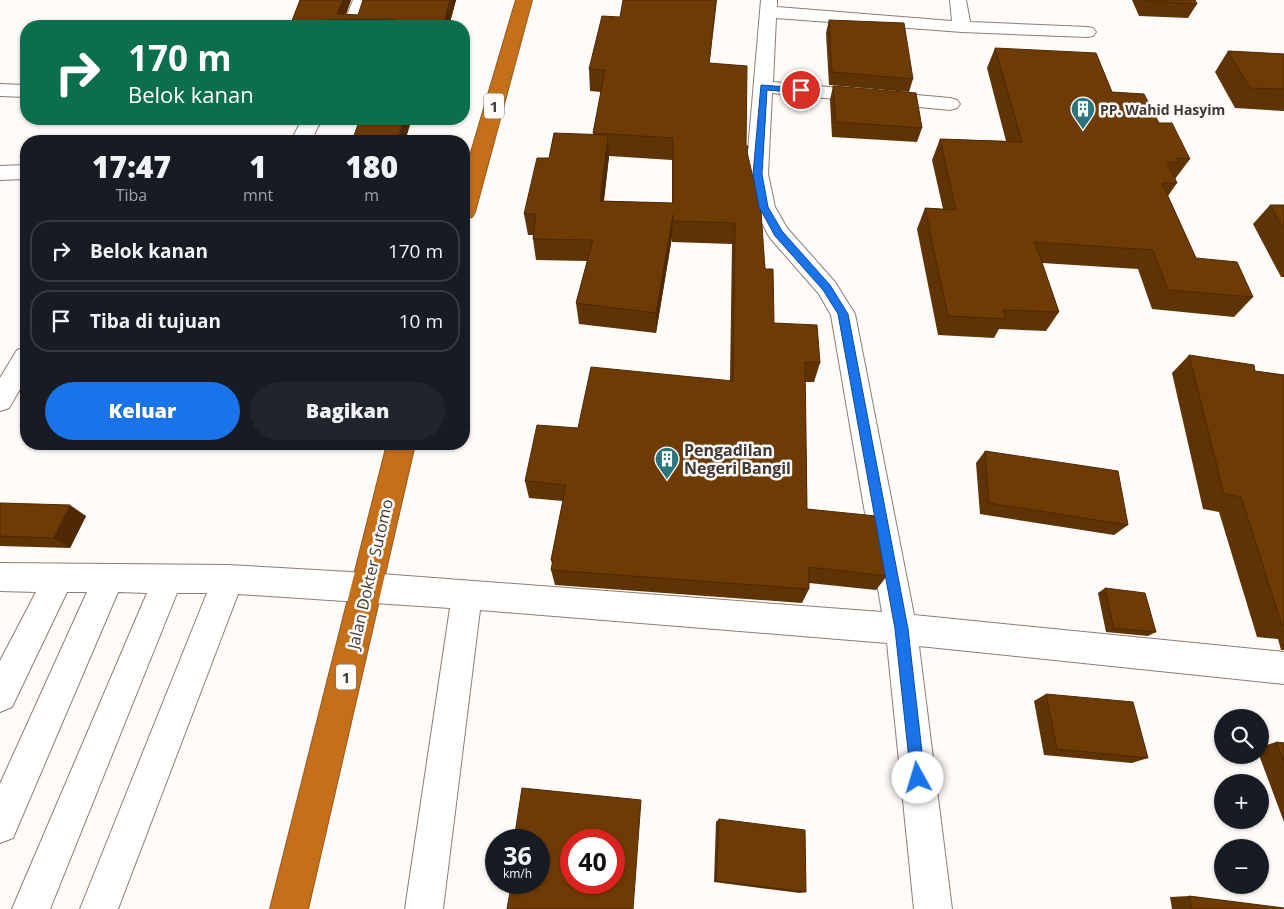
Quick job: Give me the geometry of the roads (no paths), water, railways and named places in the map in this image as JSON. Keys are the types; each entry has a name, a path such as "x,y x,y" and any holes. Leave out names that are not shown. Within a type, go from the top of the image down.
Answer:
{"highway":[{"name":"1","path":"470,191 524,0"},
{"name":"Jalan Dokter Sutomo","path":"289,909 400,450"}],"street":[{"path":"354,20 361,0"},
{"path":"958,0 962,27"},
{"path":"933,909 901,629 843,314 827,288 778,233 764,207 757,174 769,6 962,27 1087,32"},
{"path":"764,87 950,104"},
{"path":"0,90 20,91"},
{"path":"0,174 20,172"},
{"path":"0,400 20,367"},
{"path":"0,825 110,577"},
{"path":"0,578 228,579 368,587 901,629 1284,668"},
{"path":"31,909 168,578"},
{"path":"0,695 58,579"},
{"path":"100,909 228,579"},
{"path":"424,909 467,595"}],"place":[{"name":"PP. Wahid Hasyim","path":"1083,130"},
{"name":"Pengadilan Negeri Bangil","path":"667,480"}]}
